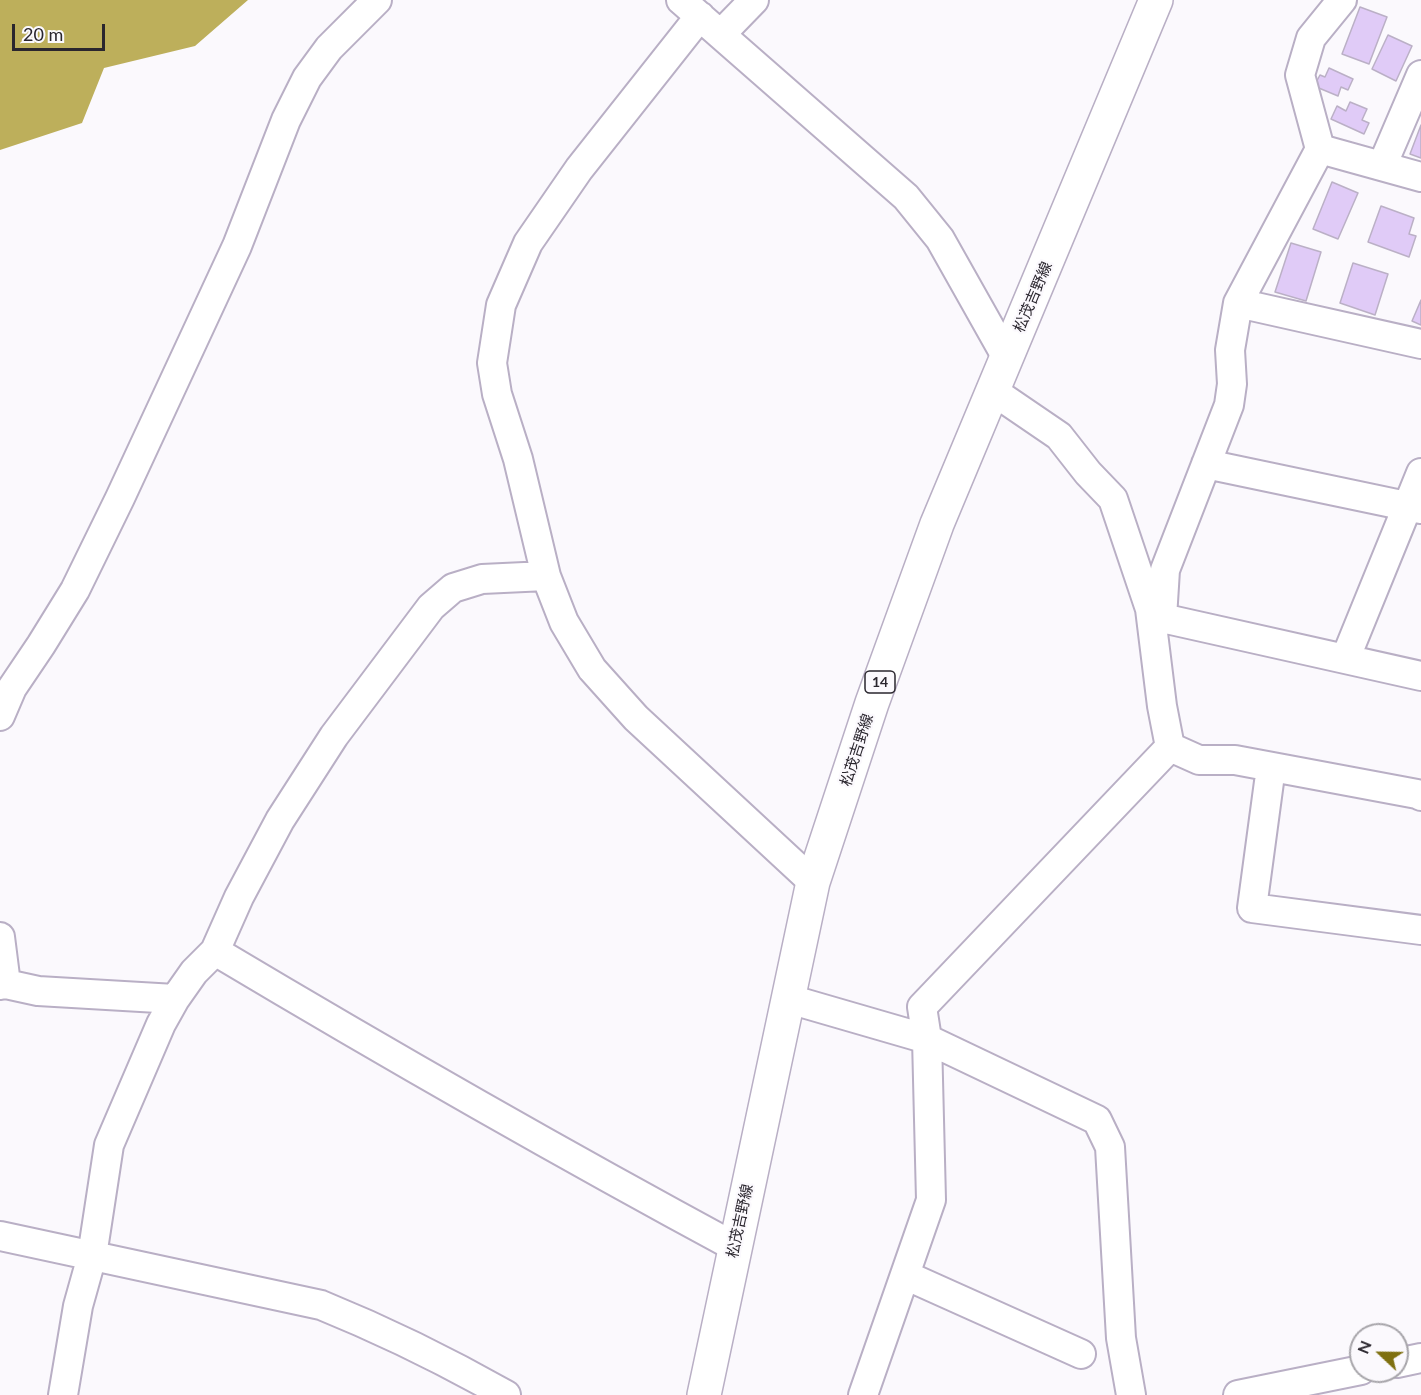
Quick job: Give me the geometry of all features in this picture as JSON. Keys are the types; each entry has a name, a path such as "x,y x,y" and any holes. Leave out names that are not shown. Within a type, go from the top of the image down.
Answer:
{"main road":[{"name":"松茂吉野線","path":"704,1395 813,882 872,704 929,546 1156,0"}],"street":[{"path":"0,716 6,686 41,645 75,590 115,508 237,246 286,120 307,78 329,48 377,0"},
{"path":"754,0 700,17 579,169 528,243 501,305 492,363 497,394 518,459 546,576 564,622 592,669 636,717 813,882"},
{"path":"1170,747 1162,706 1156,613 1165,570 1229,405 1232,384 1230,350 1238,303 1320,149 1300,75 1311,38 1342,0"},
{"path":"700,17 906,197 940,239 1007,358"},
{"path":"1382,166 1421,75"},
{"path":"1320,149 1421,177"},
{"path":"1238,303 1421,344"},
{"path":"993,391 1059,436 1088,473 1113,499 1156,613"},
{"path":"1206,464 1414,508"},
{"path":"1346,657 1414,508 1421,473"},
{"path":"63,1395 78,1306 92,1256 109,1145 161,1024 194,972 215,951 239,897 280,820 334,736 431,607 453,588 482,579 546,576"},
{"path":"1156,613 1421,676"},
{"path":"1170,747 1199,760 1235,760 1421,796"},
{"path":"864,1395 932,1200 927,1038 922,1007 1170,747"},
{"path":"1271,767 1252,908 1421,930"},
{"path":"0,937 3,985 38,991 175,999"},
{"path":"215,951 388,1054 599,1174 735,1247"},
{"path":"789,999 927,1038 1097,1120 1110,1147 1121,1338 1131,1395"},
{"path":"0,1236 321,1305 369,1325 458,1368 506,1395"},
{"path":"905,1275 1081,1354"},
{"path":"1238,1395 1349,1372"}],"shaded area":[{"path":"0,0 248,0 195,46 104,68 82,123 0,150"}],"building":[{"path":"1360,7 1387,17 1369,64 1342,54"},
{"path":"1388,35 1412,46 1396,81 1372,69"},
{"path":"1329,68 1353,79 1348,90 1341,87 1338,96 1314,86 1320,75 1325,77"},
{"path":"1350,102 1367,109 1362,120 1369,123 1364,134 1331,119 1337,106 1346,111"},
{"path":"1421,125 1421,158 1410,154"},
{"path":"1332,182 1358,193 1338,239 1313,229"},
{"path":"1381,206 1414,218 1409,234 1416,236 1409,257 1368,242"},
{"path":"1291,243 1321,252 1306,301 1275,292"},
{"path":"1353,263 1388,274 1375,315 1340,303"},
{"path":"1421,300 1421,325 1412,321"}]}
